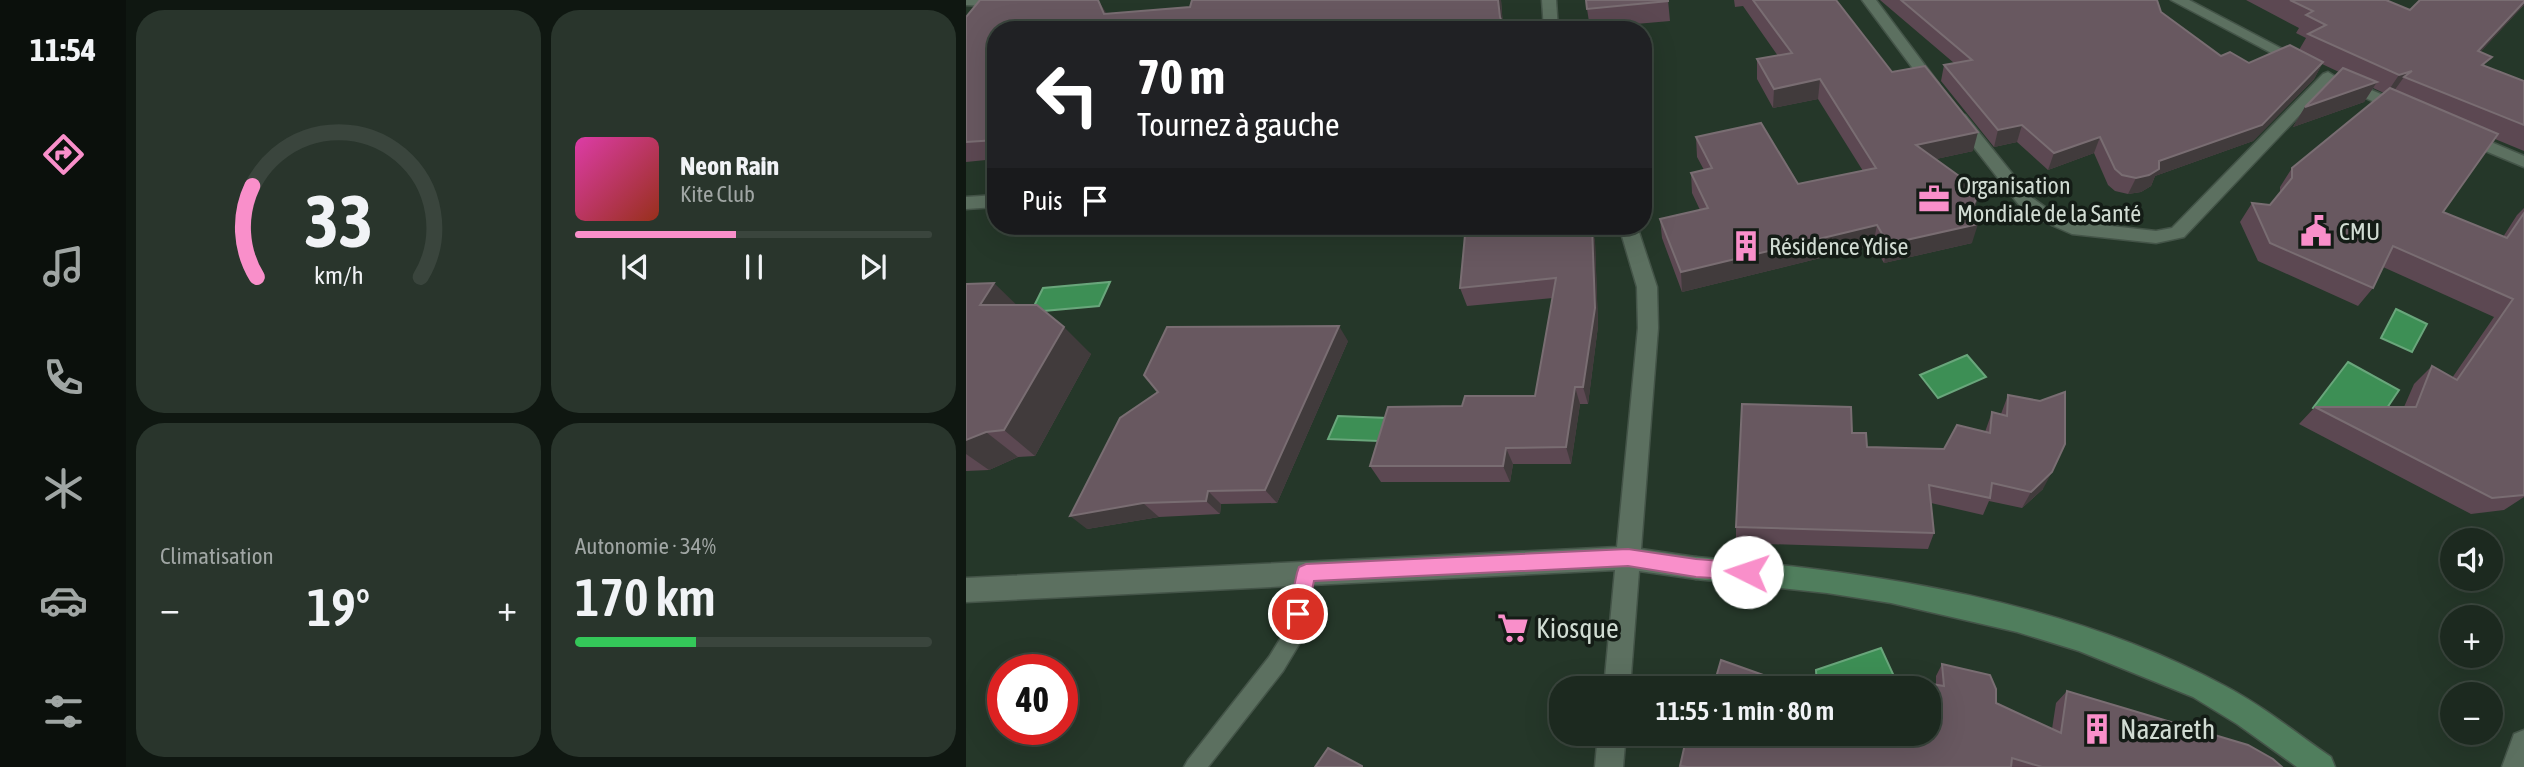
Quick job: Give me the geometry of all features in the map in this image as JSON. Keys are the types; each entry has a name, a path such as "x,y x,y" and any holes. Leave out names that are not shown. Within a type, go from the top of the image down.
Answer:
{"street":[{"path":"1549,0 1550,21"},
{"path":"1869,0 2025,201 2046,216 2072,228 2156,237 2178,233 2328,77"},
{"path":"2178,0 2328,77 2414,114"},
{"path":"966,1 1020,3"},
{"path":"2451,130 2524,162"},
{"path":"966,203 987,202"},
{"path":"1618,676 1648,328 1647,287 1631,235"},
{"path":"971,596 1306,573 1628,558 1696,568 1798,575 1924,595 2078,637 2205,689 2321,767"},
{"path":"2516,767 2524,744"},
{"path":"1609,767 1611,746"}],"lane":[{"path":"1195,767 1276,664 1294,634 1306,573"}],"shaded area":[{"path":"1110,282 1099,306 1031,312 1043,288"},
{"path":"2396,309 2427,324 2412,352 2381,338"},
{"path":"1967,355 1986,377 1938,398 1920,375"},
{"path":"2348,362 2399,390 2385,411 2344,426 2313,408"},
{"path":"1338,416 1387,418 1379,441 1328,439"},
{"path":"1881,648 1893,674 1816,676 1816,670"}],"building":[{"path":"980,0 1098,0 1104,14 1190,7 1192,0 1498,0 1502,21 987,21 987,141 966,142 966,17"},
{"path":"1586,0 1668,0 1668,1 1587,9"},
{"path":"1753,0 1836,0 1892,72 1925,66 1978,132 1916,145 1980,191 1970,212 1978,224 1888,244 1877,225 1681,272 1660,219 1708,208 1691,173 1712,168 1696,137 1761,123 1798,184 1876,168 1820,79 1774,89 1757,59 1792,53"},
{"path":"1901,0 2157,0 2161,12 2221,56 2230,52 2249,63 2290,45 2323,62 2262,125 2159,161 2159,169 2136,178 2122,175 2115,169 2100,137 2054,153 2022,125 1998,130 1944,65 1972,60"},
{"path":"2290,0 2386,0 2410,10 2420,0 2524,0 2478,51 2492,57 2482,65 2524,81 2524,125 2404,77 2412,71 2399,75 2308,34 2326,25 2306,15 2313,11"},
{"path":"2343,68 2377,82 2305,107"},
{"path":"2390,88 2498,134 2443,212 2507,238 2524,213 2524,495 2492,498 2315,407 2416,407 2432,366 2457,380 2513,299 2393,246 2373,288 2270,243 2252,203 2270,205 2292,178 2292,168"},
{"path":"1465,235 1592,235 1595,308 1583,387 1575,387 1566,447 1506,448 1503,466 1370,466 1388,407 1462,406 1465,396 1535,396 1556,278 1460,288"},
{"path":"994,283 980,305 1037,305 1064,327 1004,430 986,432 966,440 966,284"},
{"path":"1339,326 1265,490 1208,491 1206,501 1143,503 1070,516 1120,418 1158,392 1144,375 1167,327"},
{"path":"2065,392 2065,444 2052,472 2031,492 1992,483 1990,498 1929,485 1934,533 1736,527 1742,404 1851,407 1852,433 1866,433 1867,447 1944,449 1957,425 1990,433 1992,412 2007,416 2008,395 2040,401"},
{"path":"1721,660 1766,676 1716,676"},
{"path":"1942,664 1990,675 1996,689 1996,703 2061,733 2067,691 2248,745 2282,767 2042,767 2012,758 2011,767 1680,766 1685,746 1941,746 1941,686 1944,686"},
{"path":"1328,748 1362,766 1362,767 1315,767"}],"place":[{"name":"Organisation Mondiale de la Santé","path":"1934,199"},
{"name":"CMU","path":"2316,231"},
{"name":"Résidence Ydise","path":"1746,246"},
{"name":"Kiosque","path":"1513,628"},
{"name":"Nazareth","path":"2097,729"}],"route":[{"path":"1298,614 1306,573 1628,558 1747,572"}]}
